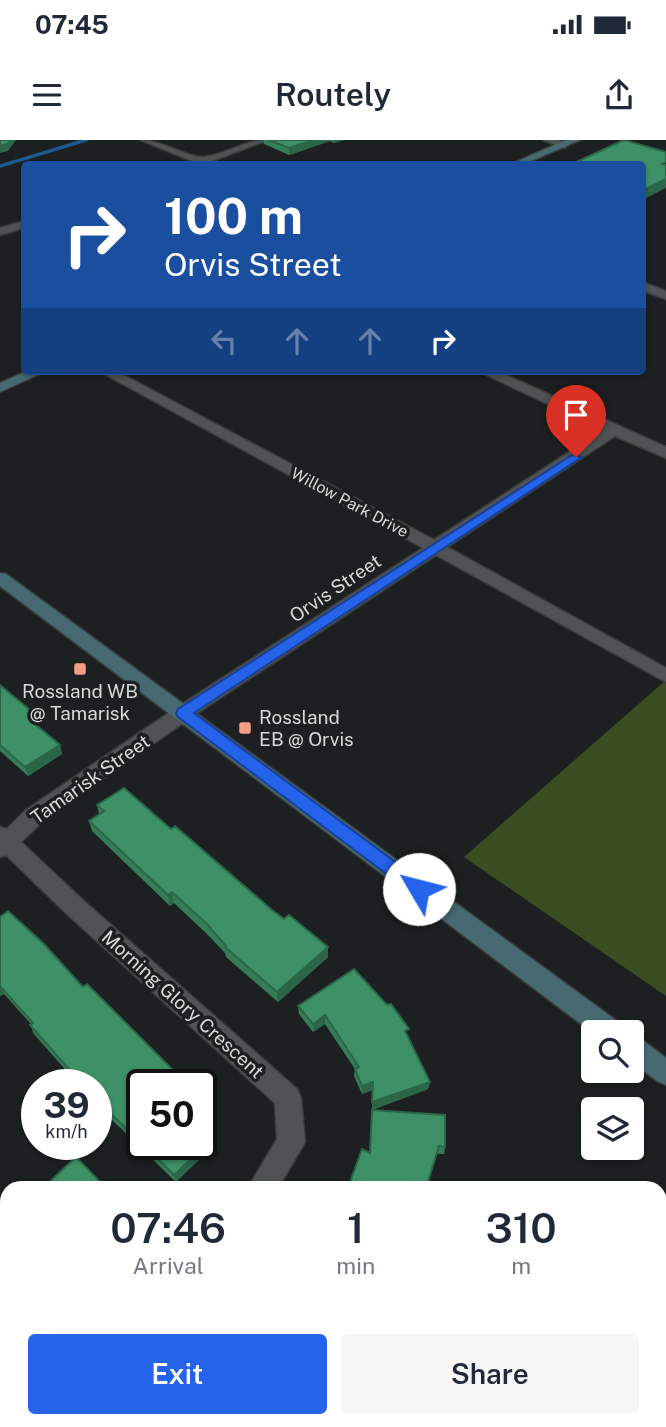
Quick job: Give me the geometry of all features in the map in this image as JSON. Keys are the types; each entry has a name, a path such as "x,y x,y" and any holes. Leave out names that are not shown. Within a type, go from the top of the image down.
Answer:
{"main road":[{"path":"524,161 575,140"},
{"path":"0,388 30,375"},
{"path":"0,578 596,1020"},
{"path":"644,1056 666,1073"}],"street":[{"path":"146,140 196,161"},
{"path":"210,161 263,140"},
{"path":"548,140 564,145"},
{"path":"0,232 21,225"},
{"path":"646,288 666,295"},
{"name":"Willow Park Drive","path":"113,375 434,547 666,676"},
{"path":"494,375 666,453"},
{"name":"Orvis Street","path":"183,713 615,429"},
{"name":"Tamarisk Street","path":"2,841 183,713"},
{"name":"Morning Glory Crescent","path":"2,841 288,1098 291,1142 266,1181"}],"green space":[{"path":"666,680 666,996 464,857"}],"building":[{"path":"0,140 10,140 0,146"},
{"path":"269,140 314,140 289,148"},
{"path":"624,140 666,152 666,162 662,164 666,165 666,179 646,189 646,161 578,161"},
{"path":"0,685 36,715 29,719 60,745 25,767 0,745"},
{"path":"124,788 171,829 175,826 272,910 284,919 289,915 328,947 277,992 225,947 207,924 172,892 168,895 89,821 104,811 97,805"},
{"path":"8,911 43,943 83,987 87,984 172,1069 126,1069 126,1128 112,1115 112,1069 69,1069 0,986 0,917"},
{"path":"354,969 387,1005 391,1004 409,1029 405,1031 430,1082 372,1102 373,1082 362,1086 355,1069 359,1067 325,1015 313,1024 298,1006"},
{"path":"372,1110 445,1115 445,1147 439,1146 428,1181 351,1181 362,1149 370,1153"},
{"path":"73,1160 79,1160 99,1181 50,1181"},
{"path":"159,1160 190,1160 174,1175"}],"waterway":[{"path":"0,166 86,140"}],"place":[{"name":"Rossland WB @ Tamarisk","path":"80,669"},
{"name":"Rossland EB @ Orvis","path":"245,728"}],"route":[{"path":"419,889 183,713 576,457"}]}
